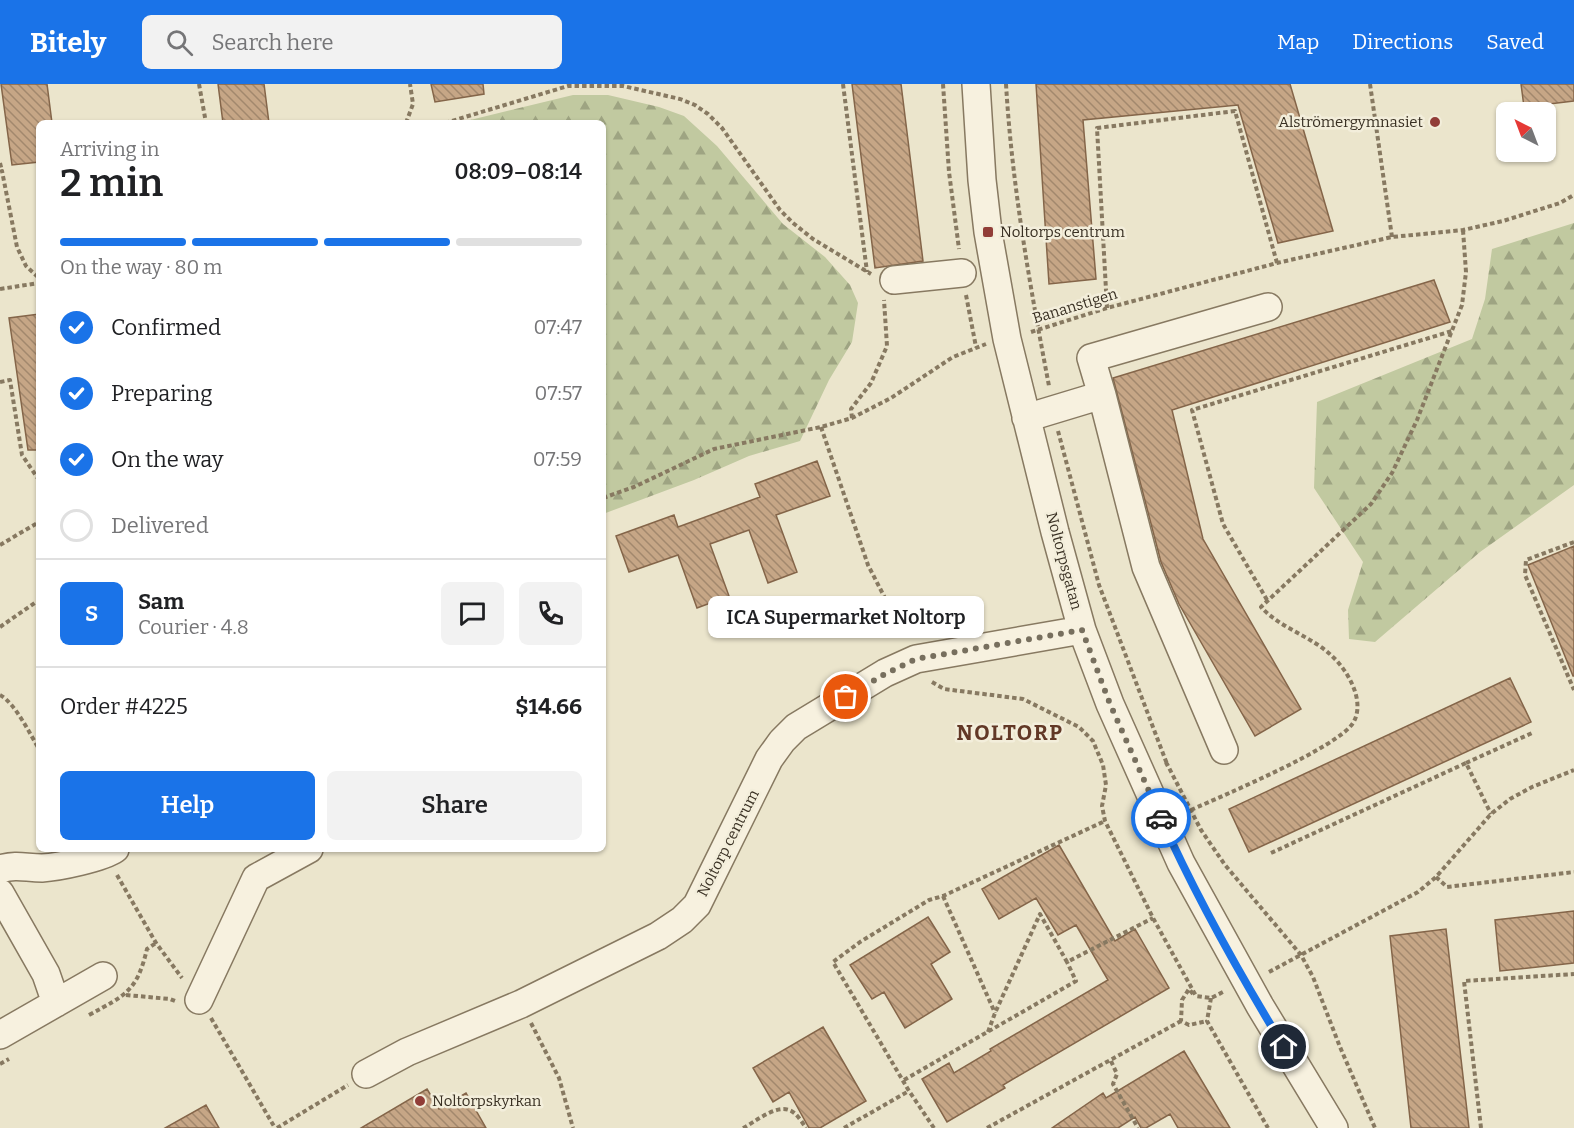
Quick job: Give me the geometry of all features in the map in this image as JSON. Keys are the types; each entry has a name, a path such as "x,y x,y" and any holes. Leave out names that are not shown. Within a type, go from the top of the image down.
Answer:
{"street":[{"name":"Noltorpsgatan","path":"976,84 988,232 1007,339 1082,630 1110,704 1181,862 1218,933 1334,1128"},
{"path":"888,279 962,273"},
{"path":"1224,750 1146,567 1091,358 1268,308"},
{"path":"1026,418 1102,395"},
{"name":"Noltorp centrum","path":"366,1074 407,1052 522,1004 658,936 682,920 697,905 769,759 782,741 806,720 885,674 916,659 1082,630"},
{"path":"0,869 14,865 43,868 106,855 110,852"},
{"path":"189,1001 256,878 304,852"},
{"path":"0,893 46,974 56,1003"},
{"path":"0,1035 103,976"}],"path":[{"path":"199,84 205,120"},
{"path":"407,120 413,104 410,84"},
{"path":"843,84 867,272"},
{"path":"943,84 949,172 962,273 976,347"},
{"path":"1370,84 1392,237"},
{"path":"455,120 568,86 622,85 680,99 708,114 722,128 780,210 793,224 867,272 888,279 887,346 872,383 851,409 852,418"},
{"path":"1107,308 1097,128 1235,111 1277,263"},
{"path":"0,163 17,247 26,266 36,275"},
{"name":"Bananstigen","path":"606,497 634,487 714,448 821,427 852,418 891,398 953,357 976,347 1107,308 1277,263 1392,237 1463,230 1503,221 1560,203 1574,195"},
{"path":"1191,810 1313,751 1345,733 1354,721 1357,698 1348,675 1333,657 1311,640 1270,617 1261,607 1371,504 1392,473 1417,420 1462,305 1466,272 1463,230"},
{"path":"0,289 36,283"},
{"path":"1267,600 1223,524 1192,410 1452,331"},
{"path":"0,382 10,380 22,455 36,476"},
{"path":"821,427 868,565 916,659 932,682 944,689 1023,699 1079,727 1093,741 1103,765 1106,785 1101,806 1105,821 1153,918 1197,996"},
{"path":"0,544 36,524"},
{"path":"1574,542 1526,560 1525,575 1574,690"},
{"path":"0,627 36,602"},
{"path":"0,695 18,715 36,744"},
{"path":"1272,853 1532,733"},
{"path":"1466,763 1491,814"},
{"path":"1106,785 1167,764 1201,830 1225,865 1301,955 1314,977 1374,1128"},
{"path":"1268,972 1418,892 1436,877 1491,814 1510,798 1574,770"},
{"path":"934,1128 909,1091 833,962 860,942 929,900 943,896 1105,821"},
{"path":"1436,877 1447,886 1574,872"},
{"path":"943,896 995,1013"},
{"path":"904,1080 988,1032 1076,981 1040,914 988,1032"},
{"path":"1066,962 1153,918"},
{"path":"1481,1128 1464,981 1574,974"},
{"path":"1181,1021 1182,1000 1189,989 1197,996 1211,998 1228,989"},
{"path":"126,995 189,1001"},
{"path":"1211,998 1207,1022 1268,1128"},
{"path":"522,1004 559,1078 573,1128"},
{"path":"1181,1021 1189,1025 1207,1022"},
{"path":"987,1128 1181,1021"},
{"path":"1111,1060 1117,1074 1113,1084 1138,1128"},
{"path":"277,1128 366,1074"},
{"path":"844,1128 909,1091"},
{"path":"743,1128 776,1110 789,1110 806,1128"}],"green space":[{"path":"573,95 608,95 659,107 684,116 717,146 783,224 825,257 850,285 858,303 852,342 829,380 800,441 749,456 694,480 606,513 606,120 470,120"},
{"path":"1574,223 1574,485 1480,552 1375,642 1349,639 1348,610 1363,562 1314,488 1317,402 1472,339 1485,299 1492,249"}],"building":[{"path":"1,84 47,84 52,120 36,120 36,162 12,165"},
{"path":"218,84 264,84 269,120 223,120"},
{"path":"431,84 483,84 484,94 435,102"},
{"path":"852,84 901,84 923,261 875,268"},
{"path":"1036,84 1290,84 1333,231 1278,243 1238,105 1083,120 1096,279 1049,284"},
{"path":"1521,84 1574,84 1574,101 1556,103 1523,102"},
{"path":"1434,280 1450,322 1172,410 1203,539 1301,709 1255,736 1179,604 1161,562 1113,378"},
{"path":"36,314 36,450 28,450 9,318"},
{"path":"817,461 830,496 776,515 797,572 768,583 749,530 710,544 729,596 697,608 678,555 629,572 616,536 674,515 678,527 760,497 755,484"},
{"path":"1574,546 1574,676 1573,676 1528,565"},
{"path":"1510,678 1531,722 1249,852 1229,809"},
{"path":"1059,845 1115,941 1135,929 1169,988 1003,1085 1005,1088 947,1122 922,1079 949,1063 954,1073 991,1051 990,1049 1108,980 1076,925 1058,935 1036,898 999,919 982,889"},
{"path":"1574,911 1574,963 1500,971 1495,920"},
{"path":"928,917 950,952 931,964 952,999 905,1028 884,992 872,999 850,965"},
{"path":"1446,929 1469,1128 1411,1128 1390,936"},
{"path":"823,1027 866,1101 820,1128 809,1128 789,1092 773,1102 753,1068"},
{"path":"1184,1051 1230,1128 1178,1128 1170,1114 1146,1128 1141,1128 1135,1117 1118,1128 1052,1128 1103,1093 1106,1098"},
{"name":"Noltorpskyrkan","path":"427,1089 439,1109 466,1093 486,1128 361,1128"},
{"path":"206,1105 219,1128 165,1128"}],"way so far":[{"path":"846,697 916,659 1082,630 1110,704 1161,818"}],"place":[{"name":"Alströmergymnasiet","path":"1435,122"},
{"name":"Noltorps centrum","path":"988,232"},
{"name":"ICA Supermarket Noltorp","path":"846,697"},
{"name":"Noltorpskyrkan","path":"420,1101"}],"district":[{"name":"NOLTORP","path":"1010,733"}],"route":[{"path":"1161,818 1218,933 1284,1047"}]}
